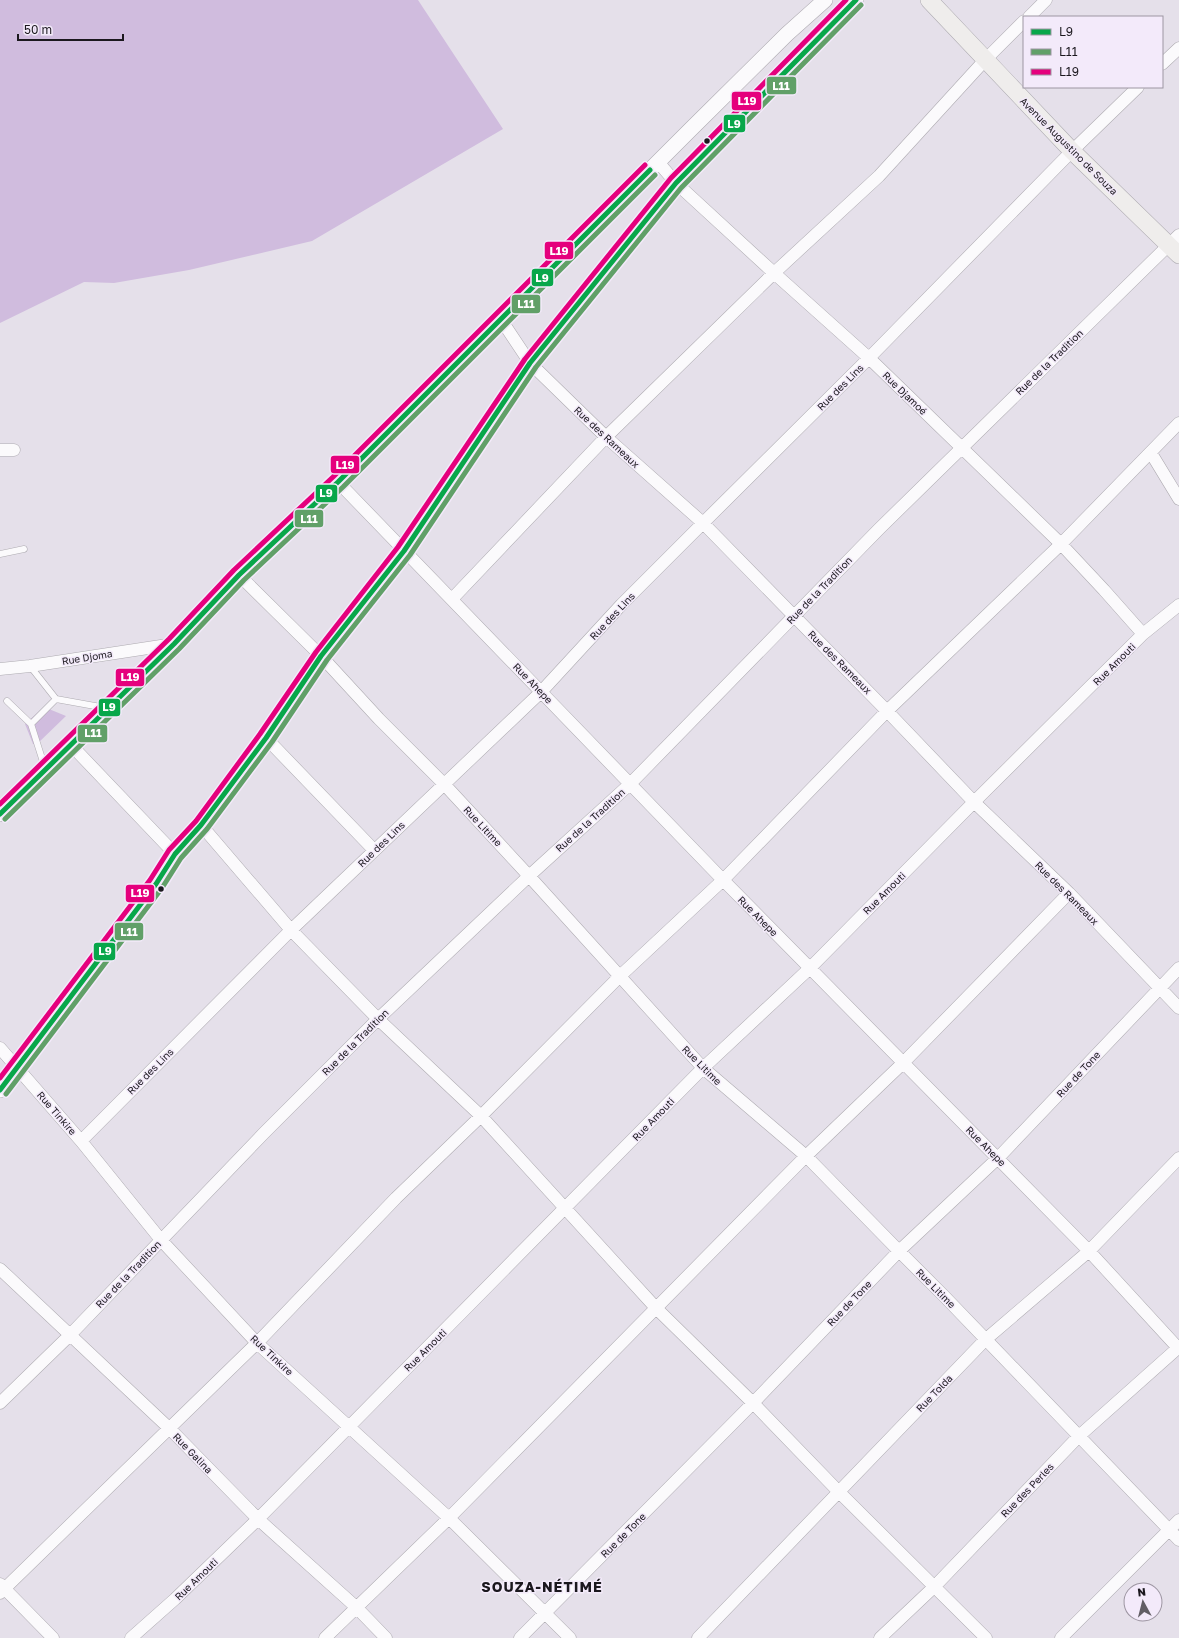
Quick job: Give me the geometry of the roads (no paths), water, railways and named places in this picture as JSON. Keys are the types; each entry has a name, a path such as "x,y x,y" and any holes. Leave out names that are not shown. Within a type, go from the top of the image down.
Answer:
{"main road":[{"name":"Avenue Augustino de Souza","path":"929,0 1072,151 1176,245"}],"street":[{"path":"0,814 174,644 239,575 338,482 500,318 787,34 825,0"},
{"path":"0,1090 156,884 175,854 201,825 266,738 320,656 404,551 530,363 676,183 856,0"},
{"path":"1029,16 1046,0"},
{"path":"452,599 606,437 774,273 879,176 985,60 1023,23"},
{"path":"1163,63 1179,48"},
{"name":"Rue des Lins","path":"81,1141 290,930 541,692 622,604 869,358 1072,151 1137,88"},
{"name":"Rue Djamoé","path":"658,162 676,183 869,358 1061,544 1143,634"},
{"name":"Rue de la Tradition","path":"0,1403 70,1335 378,1019 529,876 630,784 961,448 1176,245"},
{"name":"Rue des Rameaux","path":"500,318 530,363 606,437 703,523 974,802 1069,894 1179,1008"},
{"path":"53,1638 2,1588 257,1343 396,1198 482,1116 620,976 723,880 887,711 1061,544 1179,423"},
{"path":"0,450 14,450"},
{"path":"1151,453 1179,499"},
{"name":"Rue Ahepe","path":"338,482 723,880 1090,1250 1179,1348"},
{"name":"Rue Litime","path":"239,575 444,784 703,1068 806,1156 945,1297 1179,1540"},
{"name":"Rue Amouti","path":"131,1638 175,1599 258,1520 703,1068 810,968 1143,634 1179,605"},
{"name":"Rue Djoma","path":"0,669 30,666 174,644"},
{"path":"266,738 374,850"},
{"path":"71,745 175,854"},
{"path":"201,825 290,930 378,1019 482,1116 656,1308 753,1403 839,1492 986,1638"},
{"path":"325,1638 449,1518 806,1156 904,1063 1069,894"},
{"name":"Rue de Tone","path":"520,1638 753,1403 899,1251 998,1158 1179,968"},
{"name":"Rue Tinkire","path":"0,1048 81,1141 161,1240 257,1343 449,1518 544,1614 570,1638"},
{"name":"Rue Tolda","path":"698,1638 985,1340 1090,1250 1179,1158"},
{"name":"Rue Galina","path":"0,1269 169,1428 258,1520 356,1607 386,1638"},
{"name":"Rue des Perles","path":"880,1638 935,1586 1079,1436 1179,1348"},
{"path":"1061,1638 1179,1520"}],"lane":[{"path":"0,554 24,549"},
{"path":"30,666 56,699 108,708"},
{"path":"31,724 56,699"},
{"path":"7,701 31,724 46,770"}],"district":[{"name":"SOUZA-NÉTIMÉ","path":"542,1587"}]}
